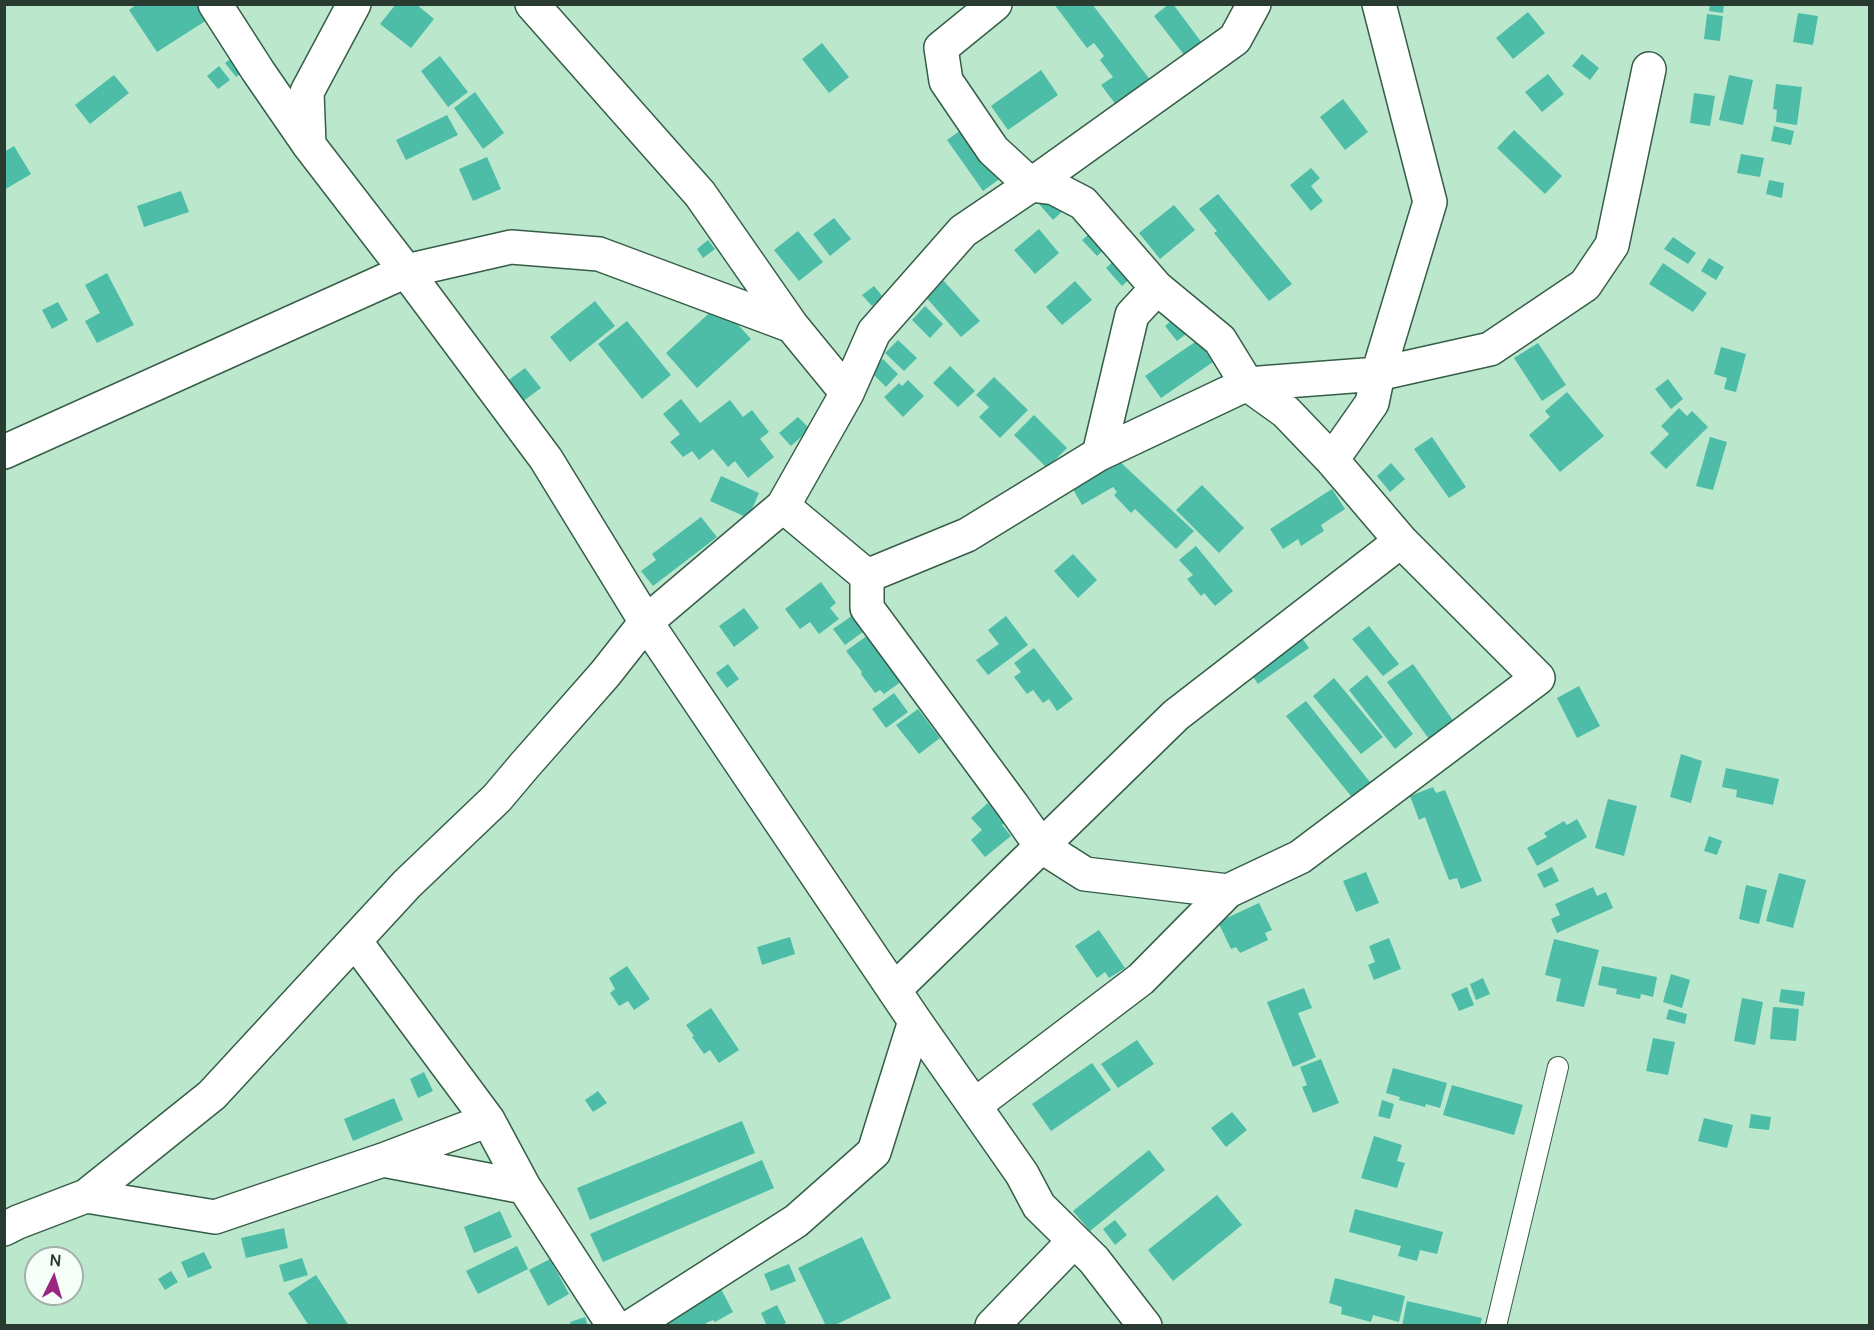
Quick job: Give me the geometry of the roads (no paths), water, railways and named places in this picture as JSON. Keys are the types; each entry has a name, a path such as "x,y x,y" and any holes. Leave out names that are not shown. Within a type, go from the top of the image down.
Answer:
{"street":[{"path":"215,4 309,145 546,459 646,622 915,1021 1022,1174 1039,1206 1094,1260 1145,1326"},
{"path":"309,145 307,92 354,4"},
{"path":"532,4 700,194 792,327 847,393"},
{"path":"975,1105 1141,979 1228,891 1300,857 1538,678 1401,541 1332,460 1286,412 1247,384 1220,340 1158,288 1083,203 1054,188 1031,185 993,150 946,81 941,48 994,4"},
{"path":"4,1229 86,1196 212,1095 407,884 497,798 605,674 646,622 783,506 847,393 874,332 963,231 1235,39 1254,4"},
{"path":"1332,460 1372,403 1378,374 1430,202 1379,4"},
{"path":"867,576 967,535 1100,454 1247,384 1378,374 1490,349 1585,285 1612,245 1649,69"},
{"path":"4,452 406,271 511,247 599,254 792,327"},
{"path":"1100,454 1132,315 1158,288"},
{"path":"783,506 867,576"},
{"path":"894,990 1176,716 1401,541"},
{"path":"867,576 867,608 1041,846 1085,874 1228,891"},
{"path":"355,941 488,1120 524,1187 614,1326"},
{"path":"632,1326 796,1221 874,1152 915,1021"},
{"path":"86,1196 215,1217 382,1160 488,1120"},
{"path":"382,1160 524,1187"},
{"path":"992,1326 1074,1241"}],"lane":[{"path":"1496,1326 1557,1067"}]}
